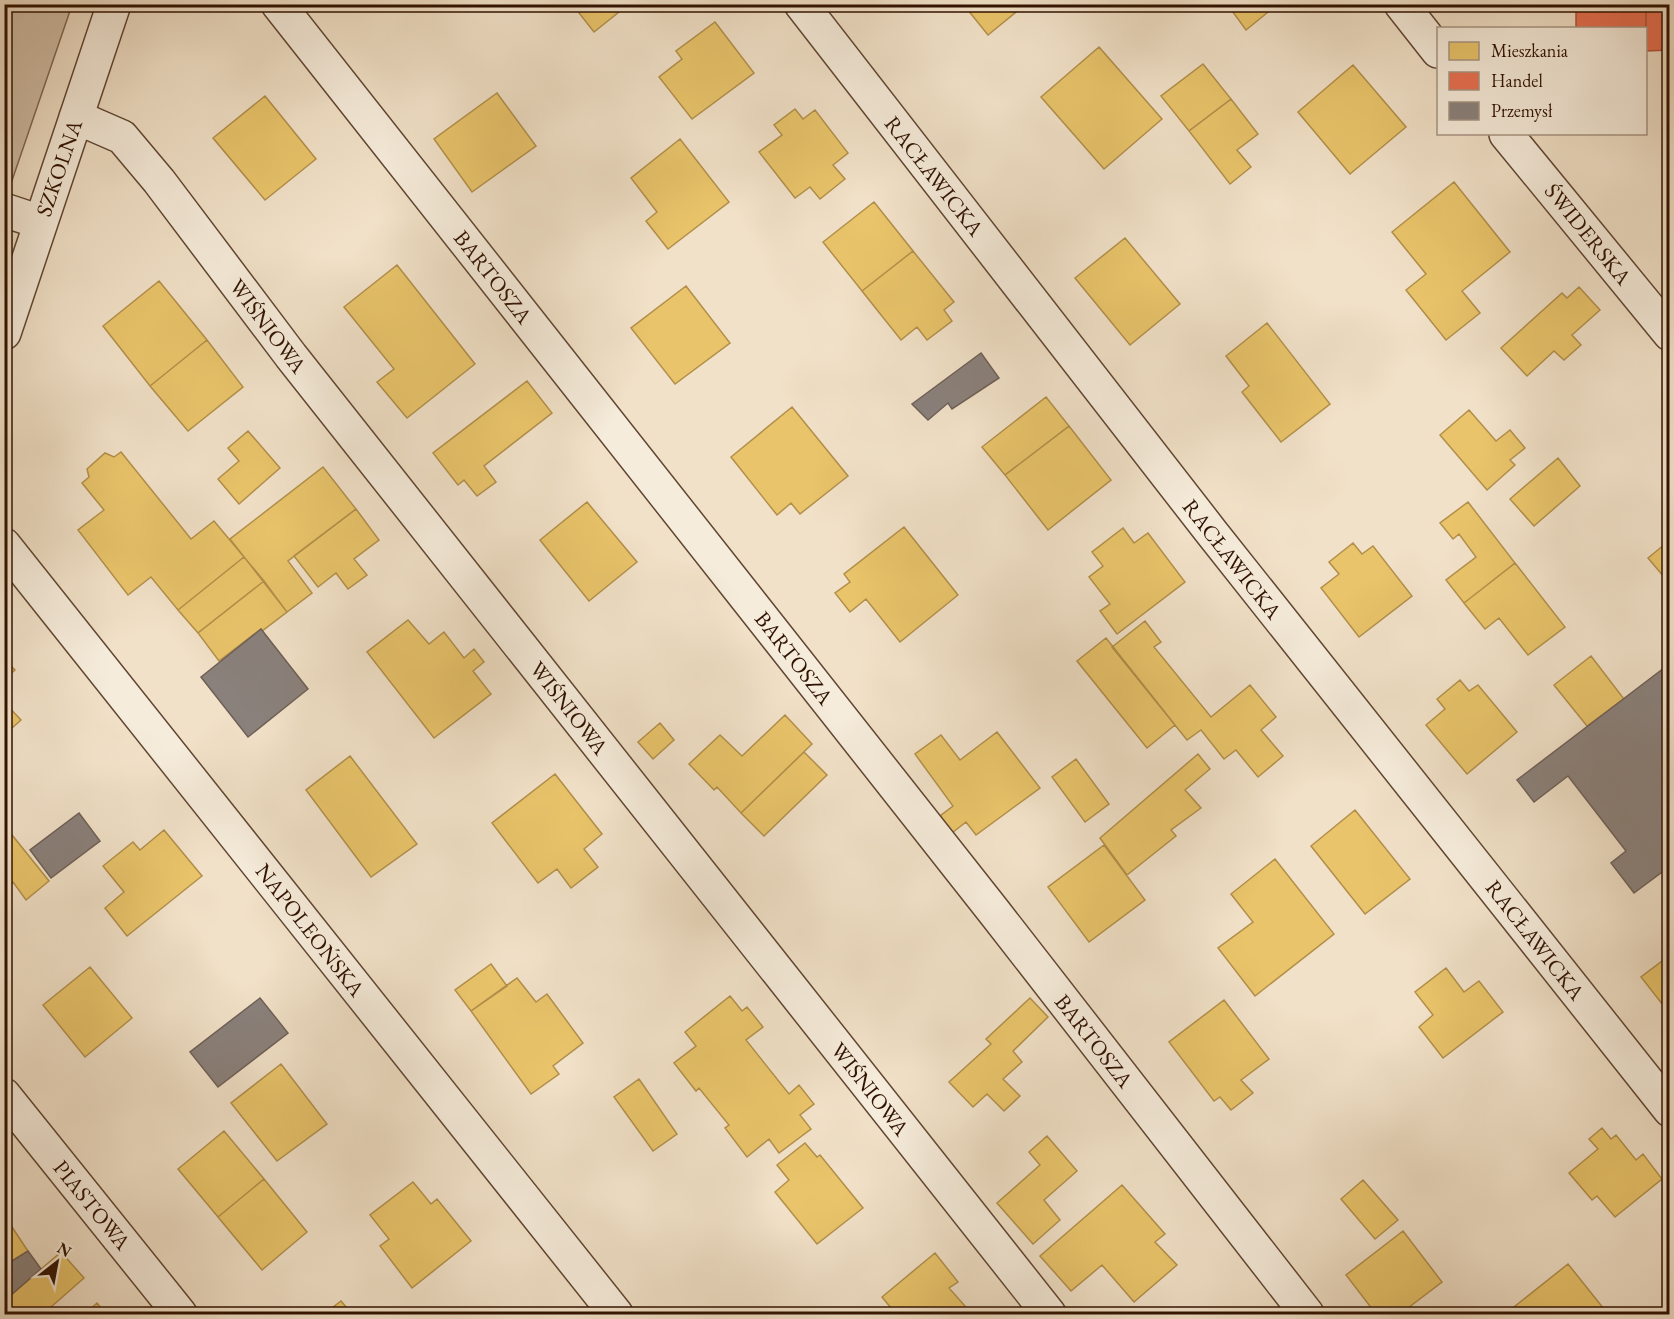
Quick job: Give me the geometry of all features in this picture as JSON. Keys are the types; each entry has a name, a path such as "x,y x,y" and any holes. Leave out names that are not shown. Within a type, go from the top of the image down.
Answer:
{"street":[{"name":"SZKOLNA","path":"4,333 114,4"},
{"name":"BARTOSZA","path":"278,4 995,913 1307,1314"},
{"name":"RACŁAWICKA","path":"801,4 1212,533 1670,1110"},
{"path":"1401,4 1437,50"},
{"name":"WIŚNIOWA","path":"76,117 122,137 159,181 291,356 1049,1314"},
{"name":"ŚWIDERSKA","path":"1507,135 1670,334"},
{"path":"4,210 40,222"},
{"name":"NAPOLEOŃSKA","path":"4,544 616,1314"},
{"name":"PIASTOWA","path":"4,1095 180,1314"}],"shaded area":[{"path":"5,5 72,5 5,201"}],"building: Mieszkania":[{"path":"572,4 629,4 594,32"},
{"path":"963,4 1026,4 988,35"},
{"path":"1227,4 1278,4 1246,30"},
{"path":"715,22 754,73 692,119 659,77 682,59 676,51"},
{"path":"1099,47 1162,119 1104,169 1041,97"},
{"path":"1203,64 1231,99 1189,131 1161,96"},
{"path":"1353,65 1406,127 1350,174 1298,112"},
{"path":"497,93 536,146 472,192 434,139"},
{"path":"265,96 316,159 265,200 213,138"},
{"path":"1231,99 1258,134 1237,150 1251,167 1230,184 1189,131"},
{"path":"795,109 803,119 815,110 848,153 833,165 845,179 820,199 810,187 795,198 759,152 782,135 774,125"},
{"path":"680,139 729,202 668,249 646,221 657,212 631,178"},
{"path":"1454,182 1510,252 1462,291 1480,313 1446,340 1406,290 1426,274 1392,232"},
{"path":"874,202 913,251 862,291 823,242"},
{"path":"1125,238 1180,304 1130,345 1075,278"},
{"path":"913,251 954,302 944,310 952,321 927,340 917,327 901,340 862,291"},
{"path":"397,265 475,364 407,418 377,382 394,369 344,307"},
{"path":"159,281 207,340 150,386 103,326"},
{"path":"686,286 730,343 675,384 631,328"},
{"path":"1579,287 1600,310 1572,335 1581,345 1564,360 1554,351 1527,376 1501,348 1562,293 1567,298"},
{"path":"1267,323 1330,404 1281,442 1242,392 1249,386 1226,356"},
{"path":"207,340 243,387 188,431 150,386"},
{"path":"527,381 552,413 484,466 496,482 477,496 464,480 458,485 433,453"},
{"path":"1046,397 1069,426 1005,475 982,447"},
{"path":"792,407 848,476 800,514 791,503 777,515 731,457"},
{"path":"1469,410 1496,441 1510,430 1525,448 1510,460 1515,465 1487,490 1440,435"},
{"path":"1069,426 1111,480 1048,530 1005,475"},
{"path":"248,431 280,468 239,504 218,479 239,461 228,448"},
{"path":"121,452 191,539 214,521 244,557 178,610 151,577 128,595 78,530 104,510 82,483 89,477 87,469 105,453 114,457"},
{"path":"1558,458 1580,486 1534,526 1510,499"},
{"path":"323,467 356,509 288,561 312,593 287,612 230,539"},
{"path":"587,502 637,562 589,601 540,540"},
{"path":"1468,502 1515,563 1464,603 1446,580 1476,557 1459,534 1453,539 1440,523"},
{"path":"356,509 379,540 354,559 367,575 348,589 336,573 318,587 294,556"},
{"path":"904,527 958,595 900,642 866,599 850,612 835,593 850,582 844,574"},
{"path":"1123,528 1134,543 1148,533 1185,582 1117,634 1100,611 1110,604 1089,577 1103,566 1092,552"},
{"path":"1670,540 1670,584 1648,558"},
{"path":"1353,543 1362,554 1373,546 1412,596 1359,637 1321,588 1339,574 1329,562"},
{"path":"244,557 264,581 198,633 178,610"},
{"path":"1515,563 1565,627 1528,655 1499,618 1485,629 1464,603"},
{"path":"264,581 287,612 219,661 198,633"},
{"path":"408,620 429,644 444,632 464,658 474,649 484,662 473,671 491,694 434,738 367,652"},
{"path":"1145,621 1161,642 1154,647 1211,717 1250,685 1276,717 1261,730 1283,756 1258,777 1236,750 1224,759 1201,730 1187,740 1112,647"},
{"path":"1106,638 1175,725 1147,748 1077,661"},
{"path":"1591,656 1624,699 1587,726 1554,685"},
{"path":"4,659 15,670 4,680"},
{"path":"1460,680 1469,691 1478,685 1517,732 1467,774 1426,725 1445,709 1437,699"},
{"path":"4,702 21,720 4,735"},
{"path":"785,715 812,744 741,813 717,787 714,790 689,764 720,735 742,756"},
{"path":"660,723 674,740 653,759 638,742"},
{"path":"997,732 1040,788 976,835 966,822 952,833 940,816 953,806 915,754 941,735 960,760"},
{"path":"804,752 827,775 764,836 741,813"},
{"path":"1198,754 1210,769 1185,790 1201,808 1171,830 1176,836 1127,875 1100,838"},
{"path":"350,756 417,844 371,877 306,790"},
{"path":"1076,759 1109,804 1085,822 1052,777"},
{"path":"555,774 602,834 584,849 598,867 571,888 557,869 538,883 492,823"},
{"path":"1355,810 1410,879 1365,914 1311,846"},
{"path":"4,825 49,881 26,900 13,882 4,889"},
{"path":"164,830 202,876 127,936 105,908 124,892 103,866 133,842 140,850"},
{"path":"1104,845 1145,900 1089,942 1048,887"},
{"path":"1275,859 1334,934 1255,996 1218,948 1253,922 1231,894"},
{"path":"1670,955 1670,1014 1641,977"},
{"path":"491,964 507,986 471,1011 455,990"},
{"path":"90,967 132,1018 85,1057 43,1005"},
{"path":"1446,968 1464,992 1479,981 1503,1012 1443,1058 1419,1027 1433,1015 1415,992"},
{"path":"517,978 536,1002 547,994 583,1043 553,1066 559,1074 531,1094 471,1011"},
{"path":"730,996 742,1011 747,1007 763,1027 746,1040 789,1094 799,1085 814,1104 800,1115 811,1129 779,1153 769,1139 747,1157 725,1128 729,1125 699,1088 696,1091 674,1063 696,1046 685,1032"},
{"path":"1030,998 1048,1017 1013,1051 1022,1062 1003,1079 1020,1096 1004,1111 987,1094 973,1107 949,1082 991,1044 986,1039"},
{"path":"1224,1000 1269,1059 1241,1080 1253,1093 1231,1110 1220,1097 1214,1101 1169,1042"},
{"path":"1670,1028 1670,1041 1663,1033"},
{"path":"281,1064 327,1124 277,1161 231,1103"},
{"path":"639,1079 677,1134 653,1151 614,1097"},
{"path":"1602,1128 1611,1139 1616,1135 1636,1160 1643,1154 1662,1179 1615,1217 1597,1196 1592,1200 1569,1173 1598,1149 1589,1139"},
{"path":"224,1131 264,1179 218,1217 178,1169"},
{"path":"1047,1136 1077,1171 1044,1200 1060,1220 1033,1244 997,1203 1040,1165 1029,1152"},
{"path":"805,1143 817,1157 820,1155 863,1208 817,1244 775,1192 789,1180 777,1165"},
{"path":"264,1179 307,1232 262,1270 218,1217"},
{"path":"1363,1180 1398,1220 1375,1239 1341,1199"},
{"path":"413,1182 431,1204 437,1199 471,1241 412,1288 380,1246 389,1239 370,1215"},
{"path":"1122,1185 1165,1234 1155,1242 1177,1265 1134,1302 1102,1265 1071,1291 1040,1256"},
{"path":"4,1215 28,1251 4,1266"},
{"path":"1403,1231 1442,1282 1400,1314 1376,1314 1346,1275"},
{"path":"61,1252 84,1278 43,1314 8,1314 4,1311 4,1301"},
{"path":"935,1253 958,1282 949,1288 972,1314 896,1314 882,1297"},
{"path":"1568,1264 1608,1314 1505,1314"},
{"path":"341,1301 352,1314 324,1314"},
{"path":"97,1303 106,1314 85,1314"},
{"path":"52,1307 59,1314 43,1314"}],"building: Handel":[{"path":"1576,4 1646,4 1646,27 1576,27"},
{"path":"1646,4 1670,4 1670,50 1647,51"}],"building: Przemysł":[{"path":"981,353 999,378 952,409 948,403 928,420 912,404"},
{"path":"261,629 308,689 248,737 201,677"},
{"path":"1668,665 1670,667 1670,866 1634,893 1611,863 1626,851 1568,776 1534,802 1517,780"},
{"path":"79,813 100,841 51,878 30,850"},
{"path":"260,998 288,1033 218,1087 190,1052"},
{"path":"28,1251 41,1269 4,1301 4,1266"}]}
